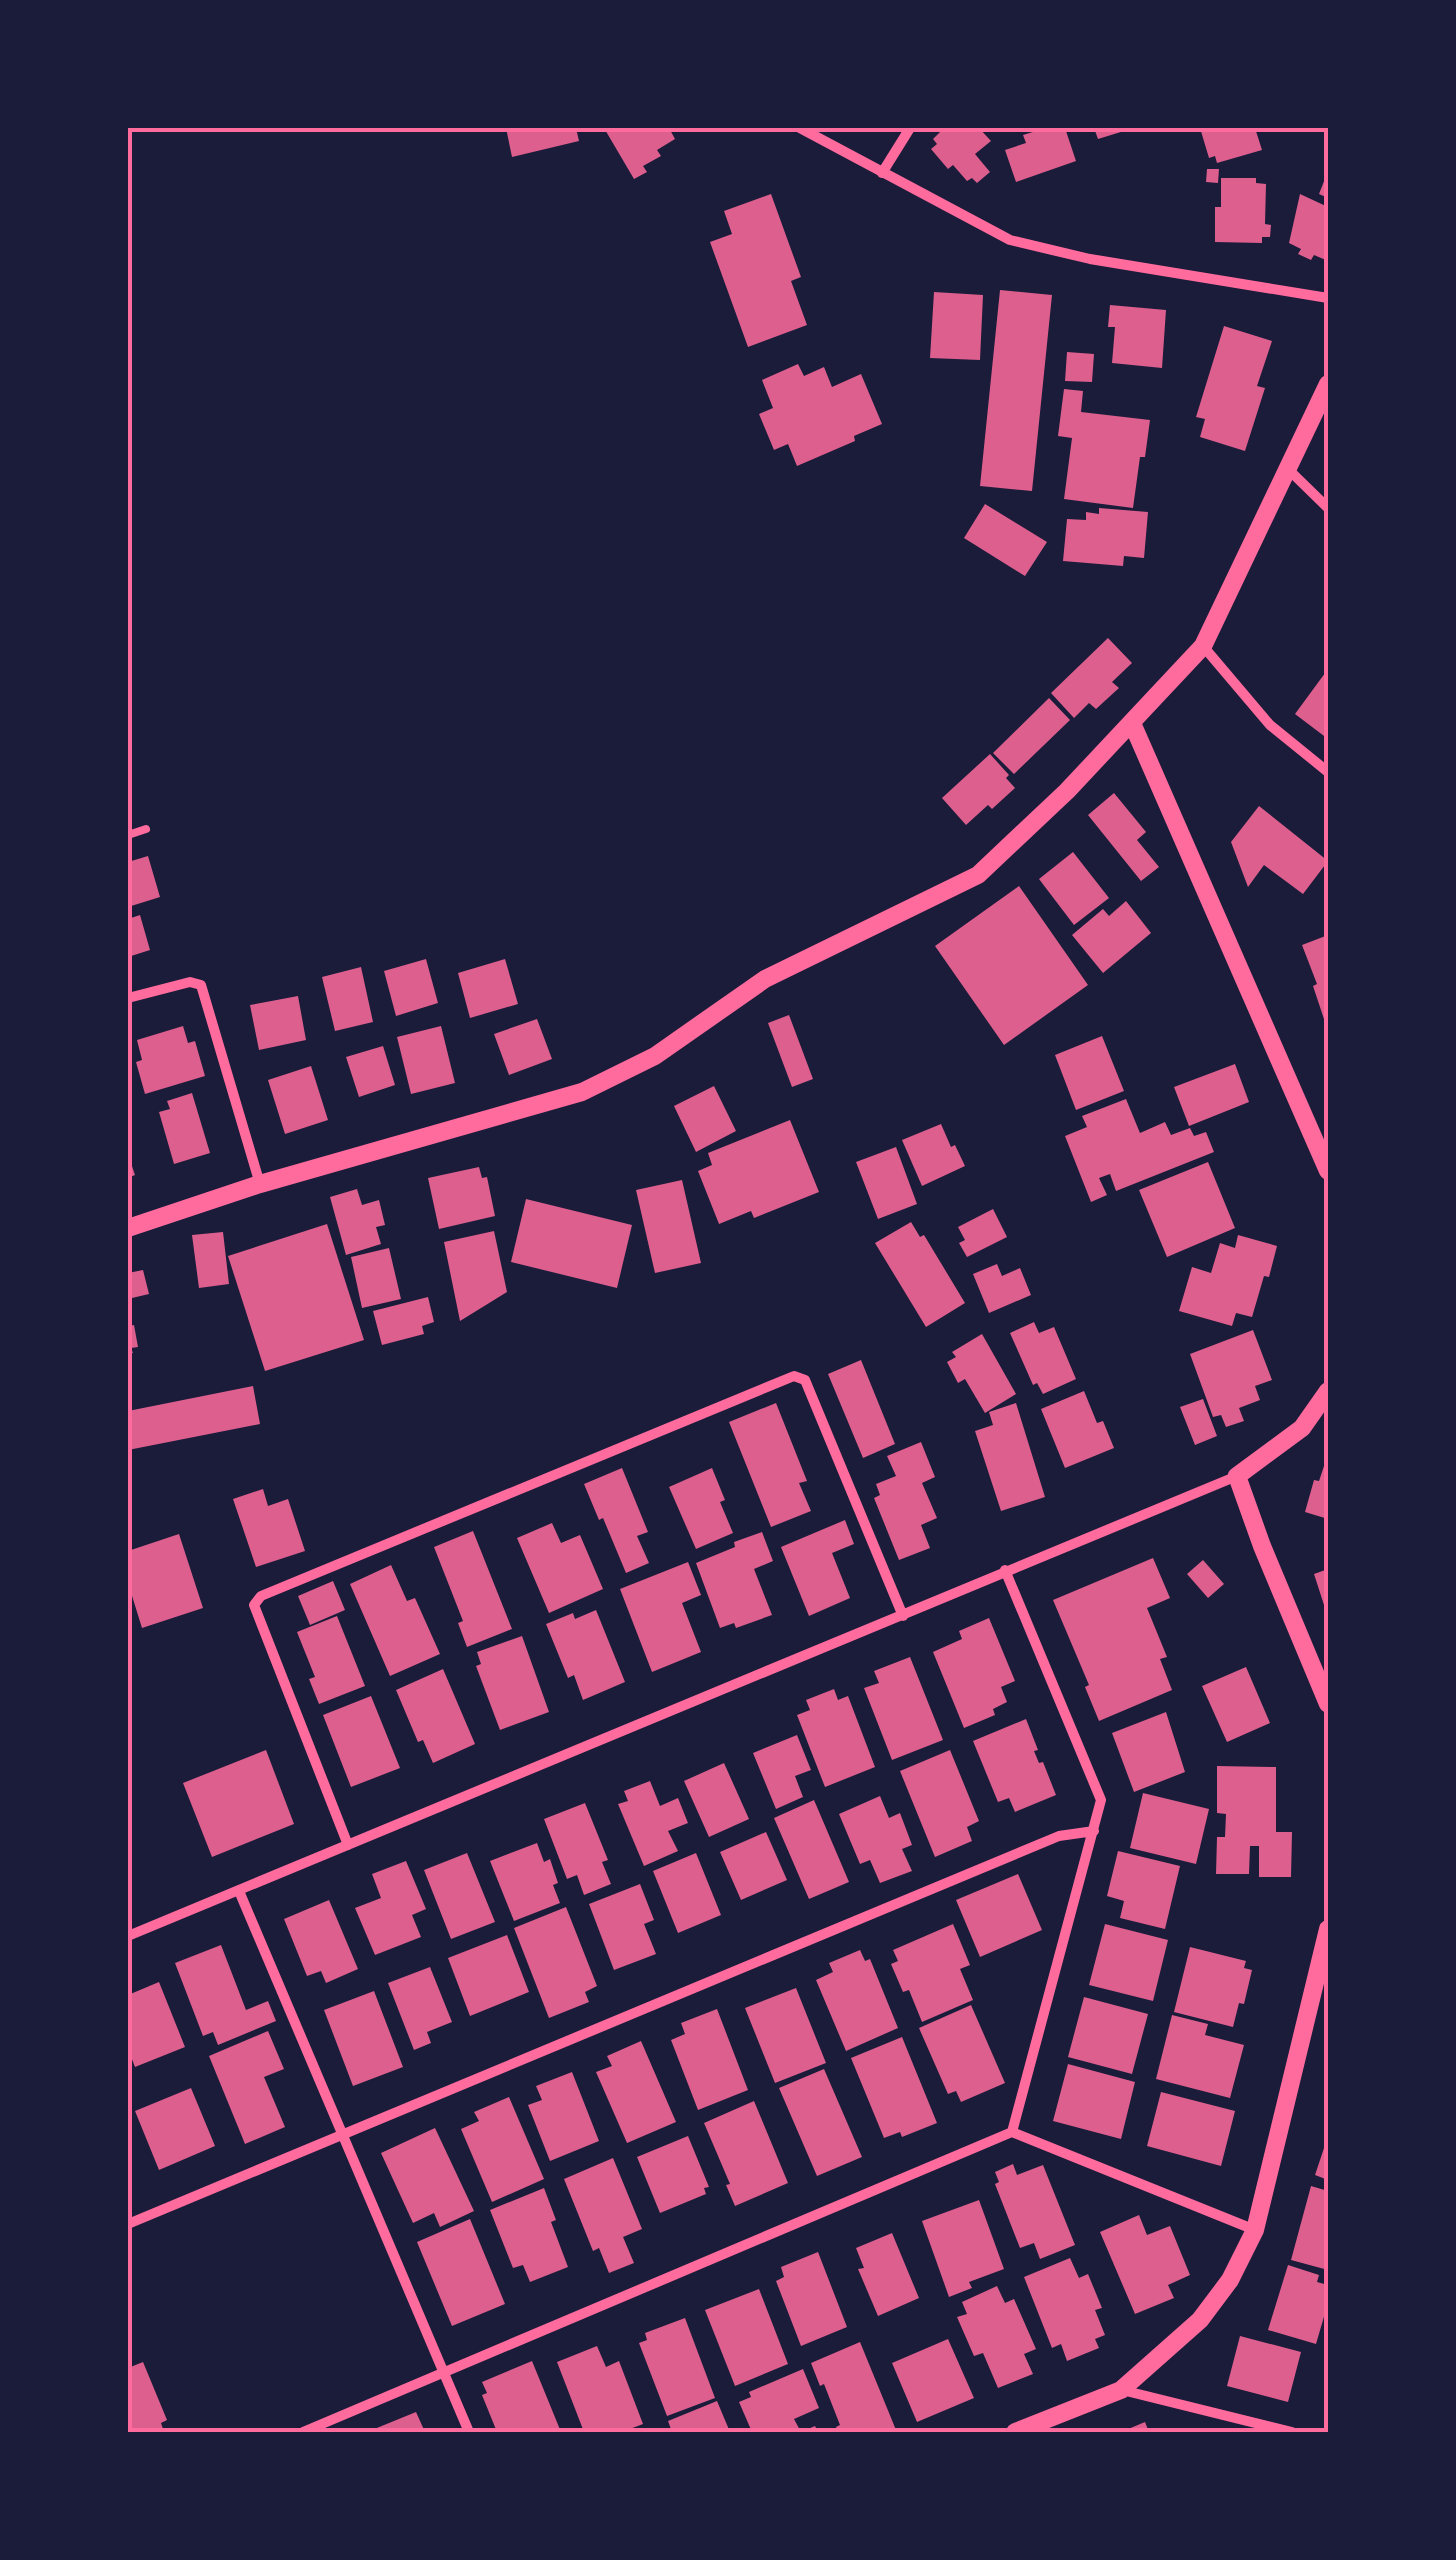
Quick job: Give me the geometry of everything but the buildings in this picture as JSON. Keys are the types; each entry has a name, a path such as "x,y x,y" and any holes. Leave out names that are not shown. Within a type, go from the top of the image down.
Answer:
{"street":[{"path":"800,128 1010,240 1090,260 1328,298"},
{"path":"882,173 910,128"},
{"path":"128,1228 260,1184 582,1092 656,1056 766,979 978,875 1067,791 1204,646 1328,384"},
{"path":"1289,470 1328,508"},
{"path":"1204,646 1270,724 1328,772"},
{"path":"1132,723 1328,1171"},
{"path":"128,998 190,982 200,985 260,1184"},
{"path":"348,1845 254,1604 260,1596 279,1588 794,1376 805,1380 902,1616"},
{"path":"128,1936 1237,1476 1302,1428 1328,1391"},
{"path":"1237,1476 1328,1704"},
{"path":"1006,1570 1101,1800 1012,2132"},
{"path":"128,2224 1058,1836 1094,1831"},
{"path":"239,1890 469,2432"},
{"path":"1015,2432 1121,2390 1200,2320 1230,2280 1256,2230 1328,1929"},
{"path":"303,2432 1012,2132 1256,2230"},
{"path":"1121,2390 1292,2432"}],"lane":[{"path":"128,835 146,829"}]}
